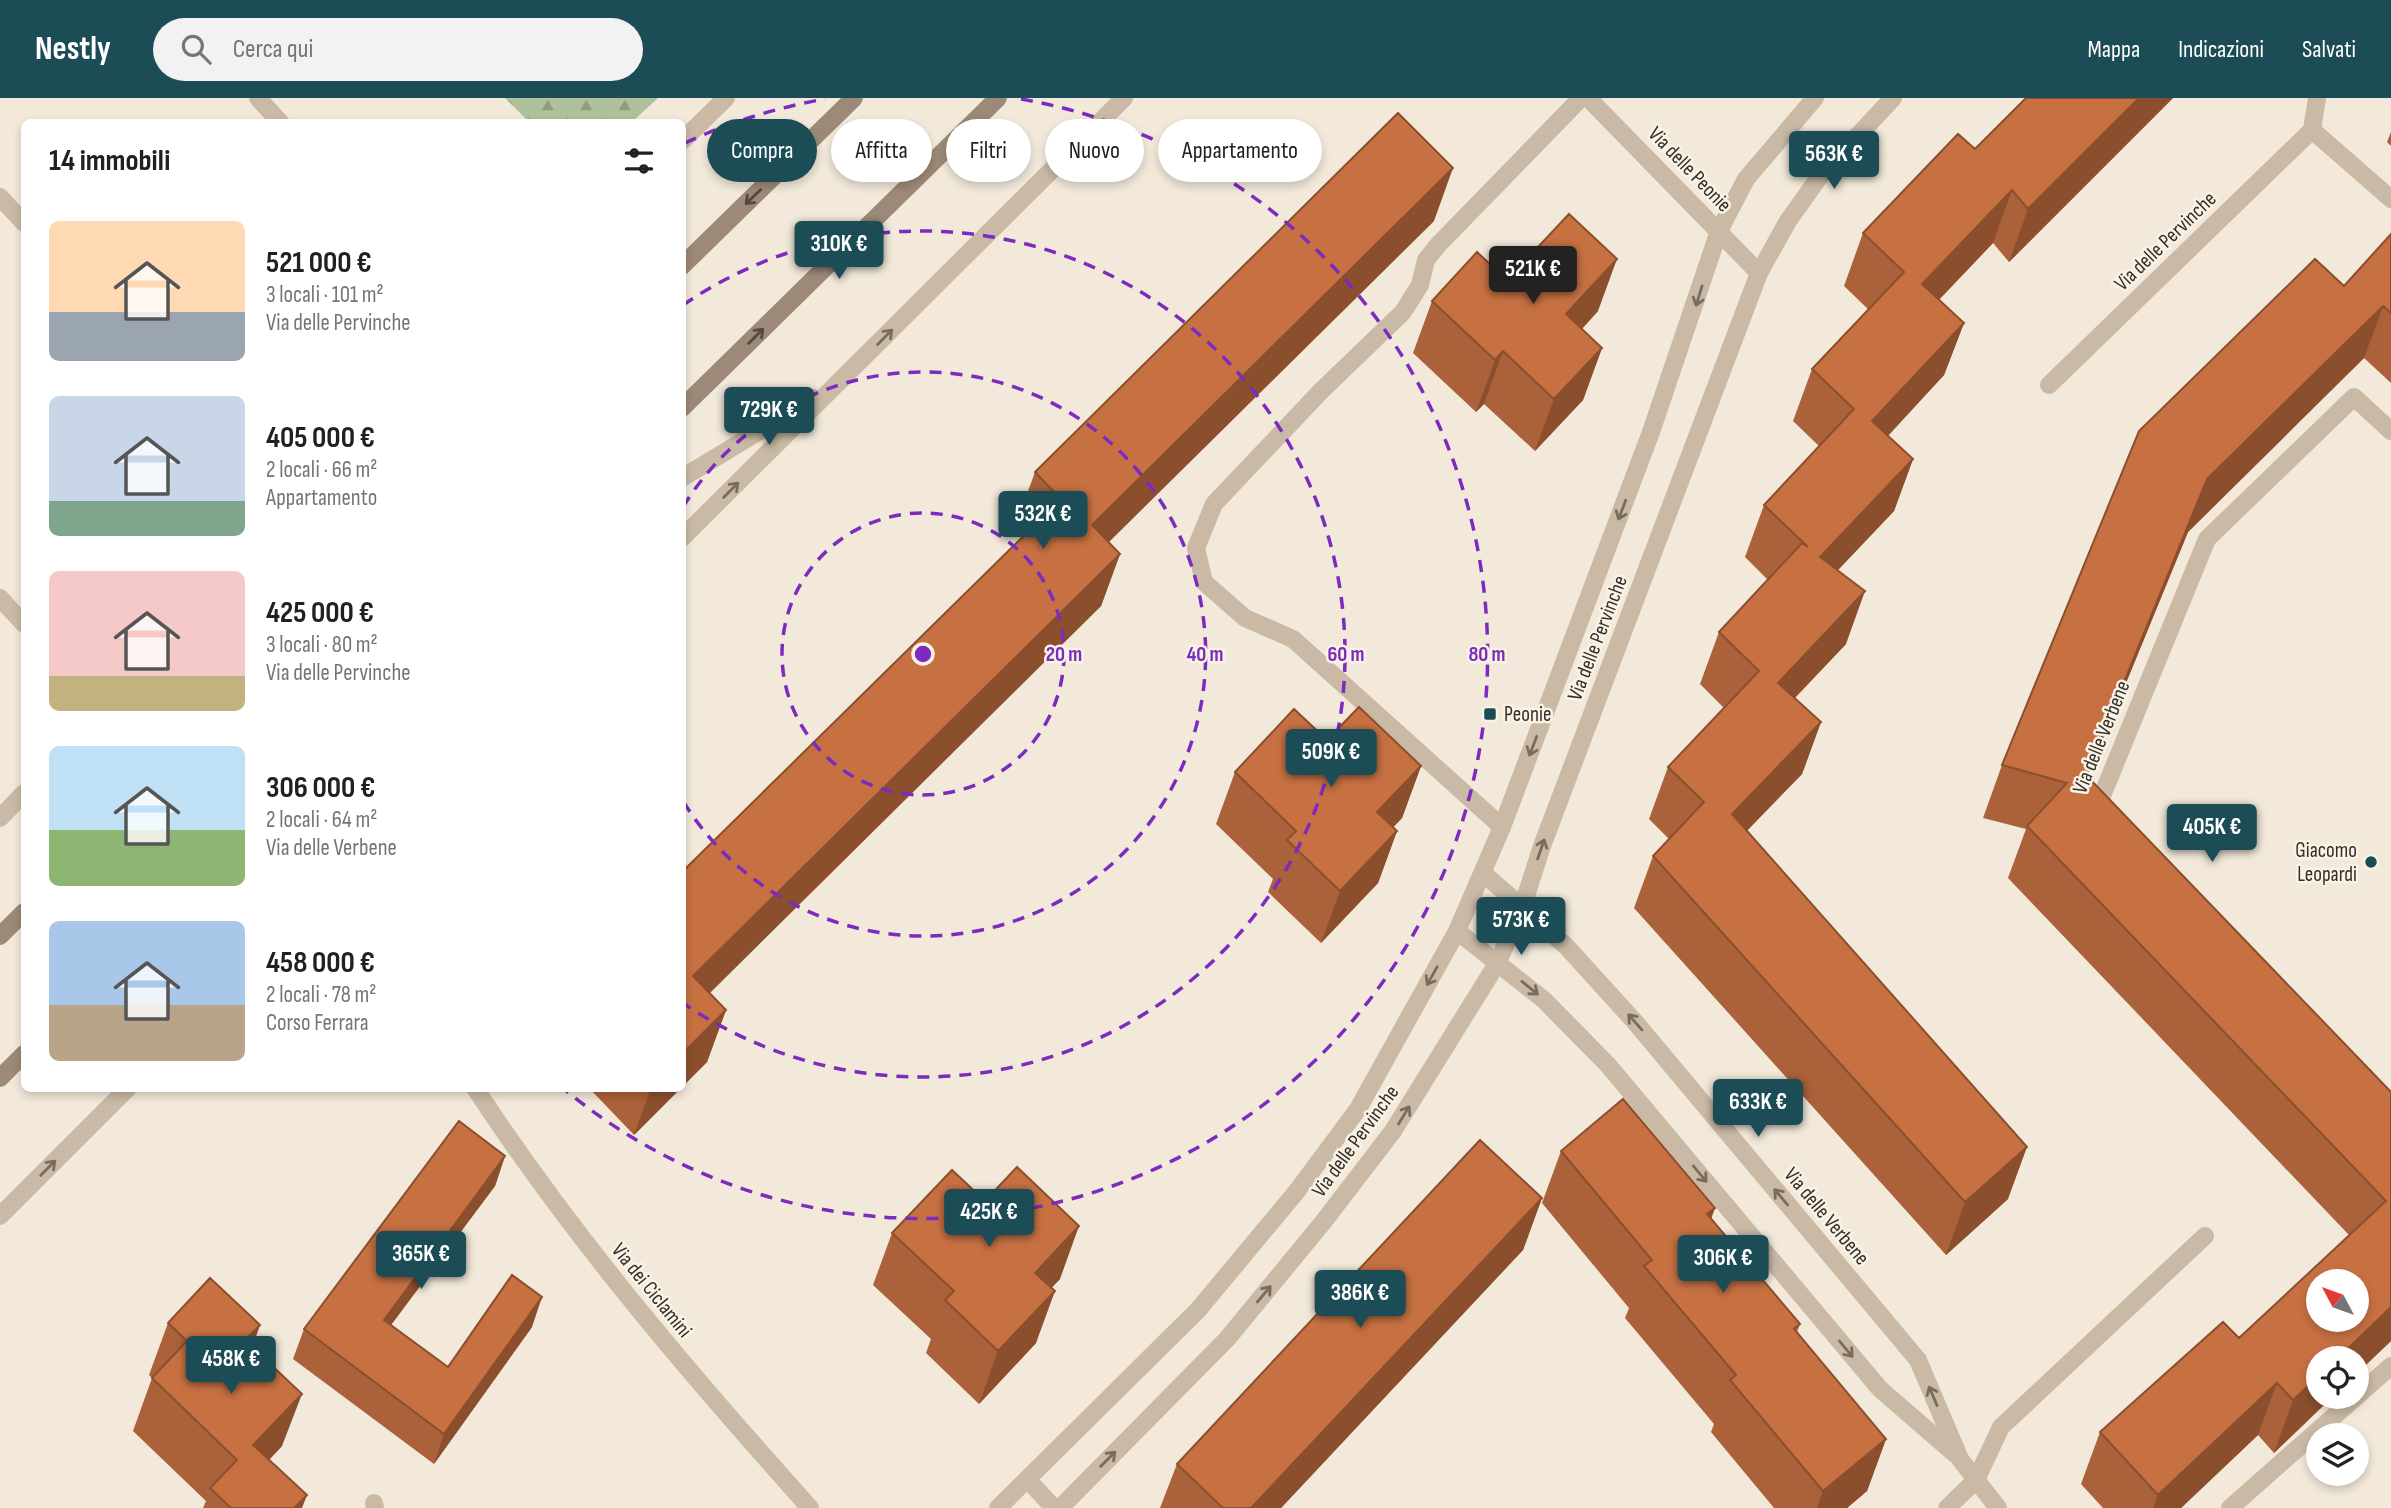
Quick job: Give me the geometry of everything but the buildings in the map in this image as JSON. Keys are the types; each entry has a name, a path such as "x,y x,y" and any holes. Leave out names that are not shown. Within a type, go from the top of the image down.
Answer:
{"main road":[{"path":"686,262 854,98"},
{"path":"686,404 998,98"},
{"path":"0,936 21,915"},
{"path":"0,1078 21,1057"}],"street":[{"path":"258,98 277,119"},
{"path":"686,137 726,98"},
{"path":"686,534 1124,98"},
{"path":"1502,827 1293,639 1245,618 1204,582 1196,548 1214,504 1321,391 1403,312 1420,285 1426,260 1438,245 1581,98"},
{"name":"Via delle Peonie","path":"1588,98 1759,273"},
{"name":"Via delle Pervinche","path":"998,1508 1198,1310 1297,1191 1358,1109 1457,931 1502,827 1651,432 1719,231 1746,179 1815,98"},
{"name":"Via delle Pervinche","path":"1060,1508 1227,1339 1324,1221 1393,1131 1498,962 1523,905 1542,846 1759,273 1788,221 1821,176 1894,98"},
{"path":"2317,98 2312,130 2391,199"},
{"name":"Via delle Pervinche","path":"2049,385 2312,130"},
{"path":"0,197 21,220"},
{"path":"686,476 837,385"},
{"name":"Via delle Verbene","path":"2099,835 2090,825 2207,539 2354,397 2391,431"},
{"path":"0,598 21,616"},
{"path":"0,818 21,797"},
{"name":"Via delle Verbene","path":"1483,873 1523,905 1566,946 1635,1021 1918,1360 1960,1459"},
{"name":"Via delle Verbene","path":"1457,931 1544,1000 1608,1065 1880,1389 1960,1459 1998,1508"},
{"path":"0,1216 124,1092"},
{"name":"Via dei Ciclamini","path":"478,1092 511,1143 605,1271 701,1386 810,1508"},
{"path":"1947,1508 1976,1480 2001,1427 2205,1236"},
{"path":"2369,1385 2391,1366"},
{"path":"2230,1508 2342,1409"},
{"path":"1028,1480 1054,1508"}],"green space":[{"path":"505,98 658,98 635,119 526,119"}],"place":[{"name":"Peonie","path":"1490,714"},
{"name":"Giacomo Leopardi","path":"2371,862"}]}
